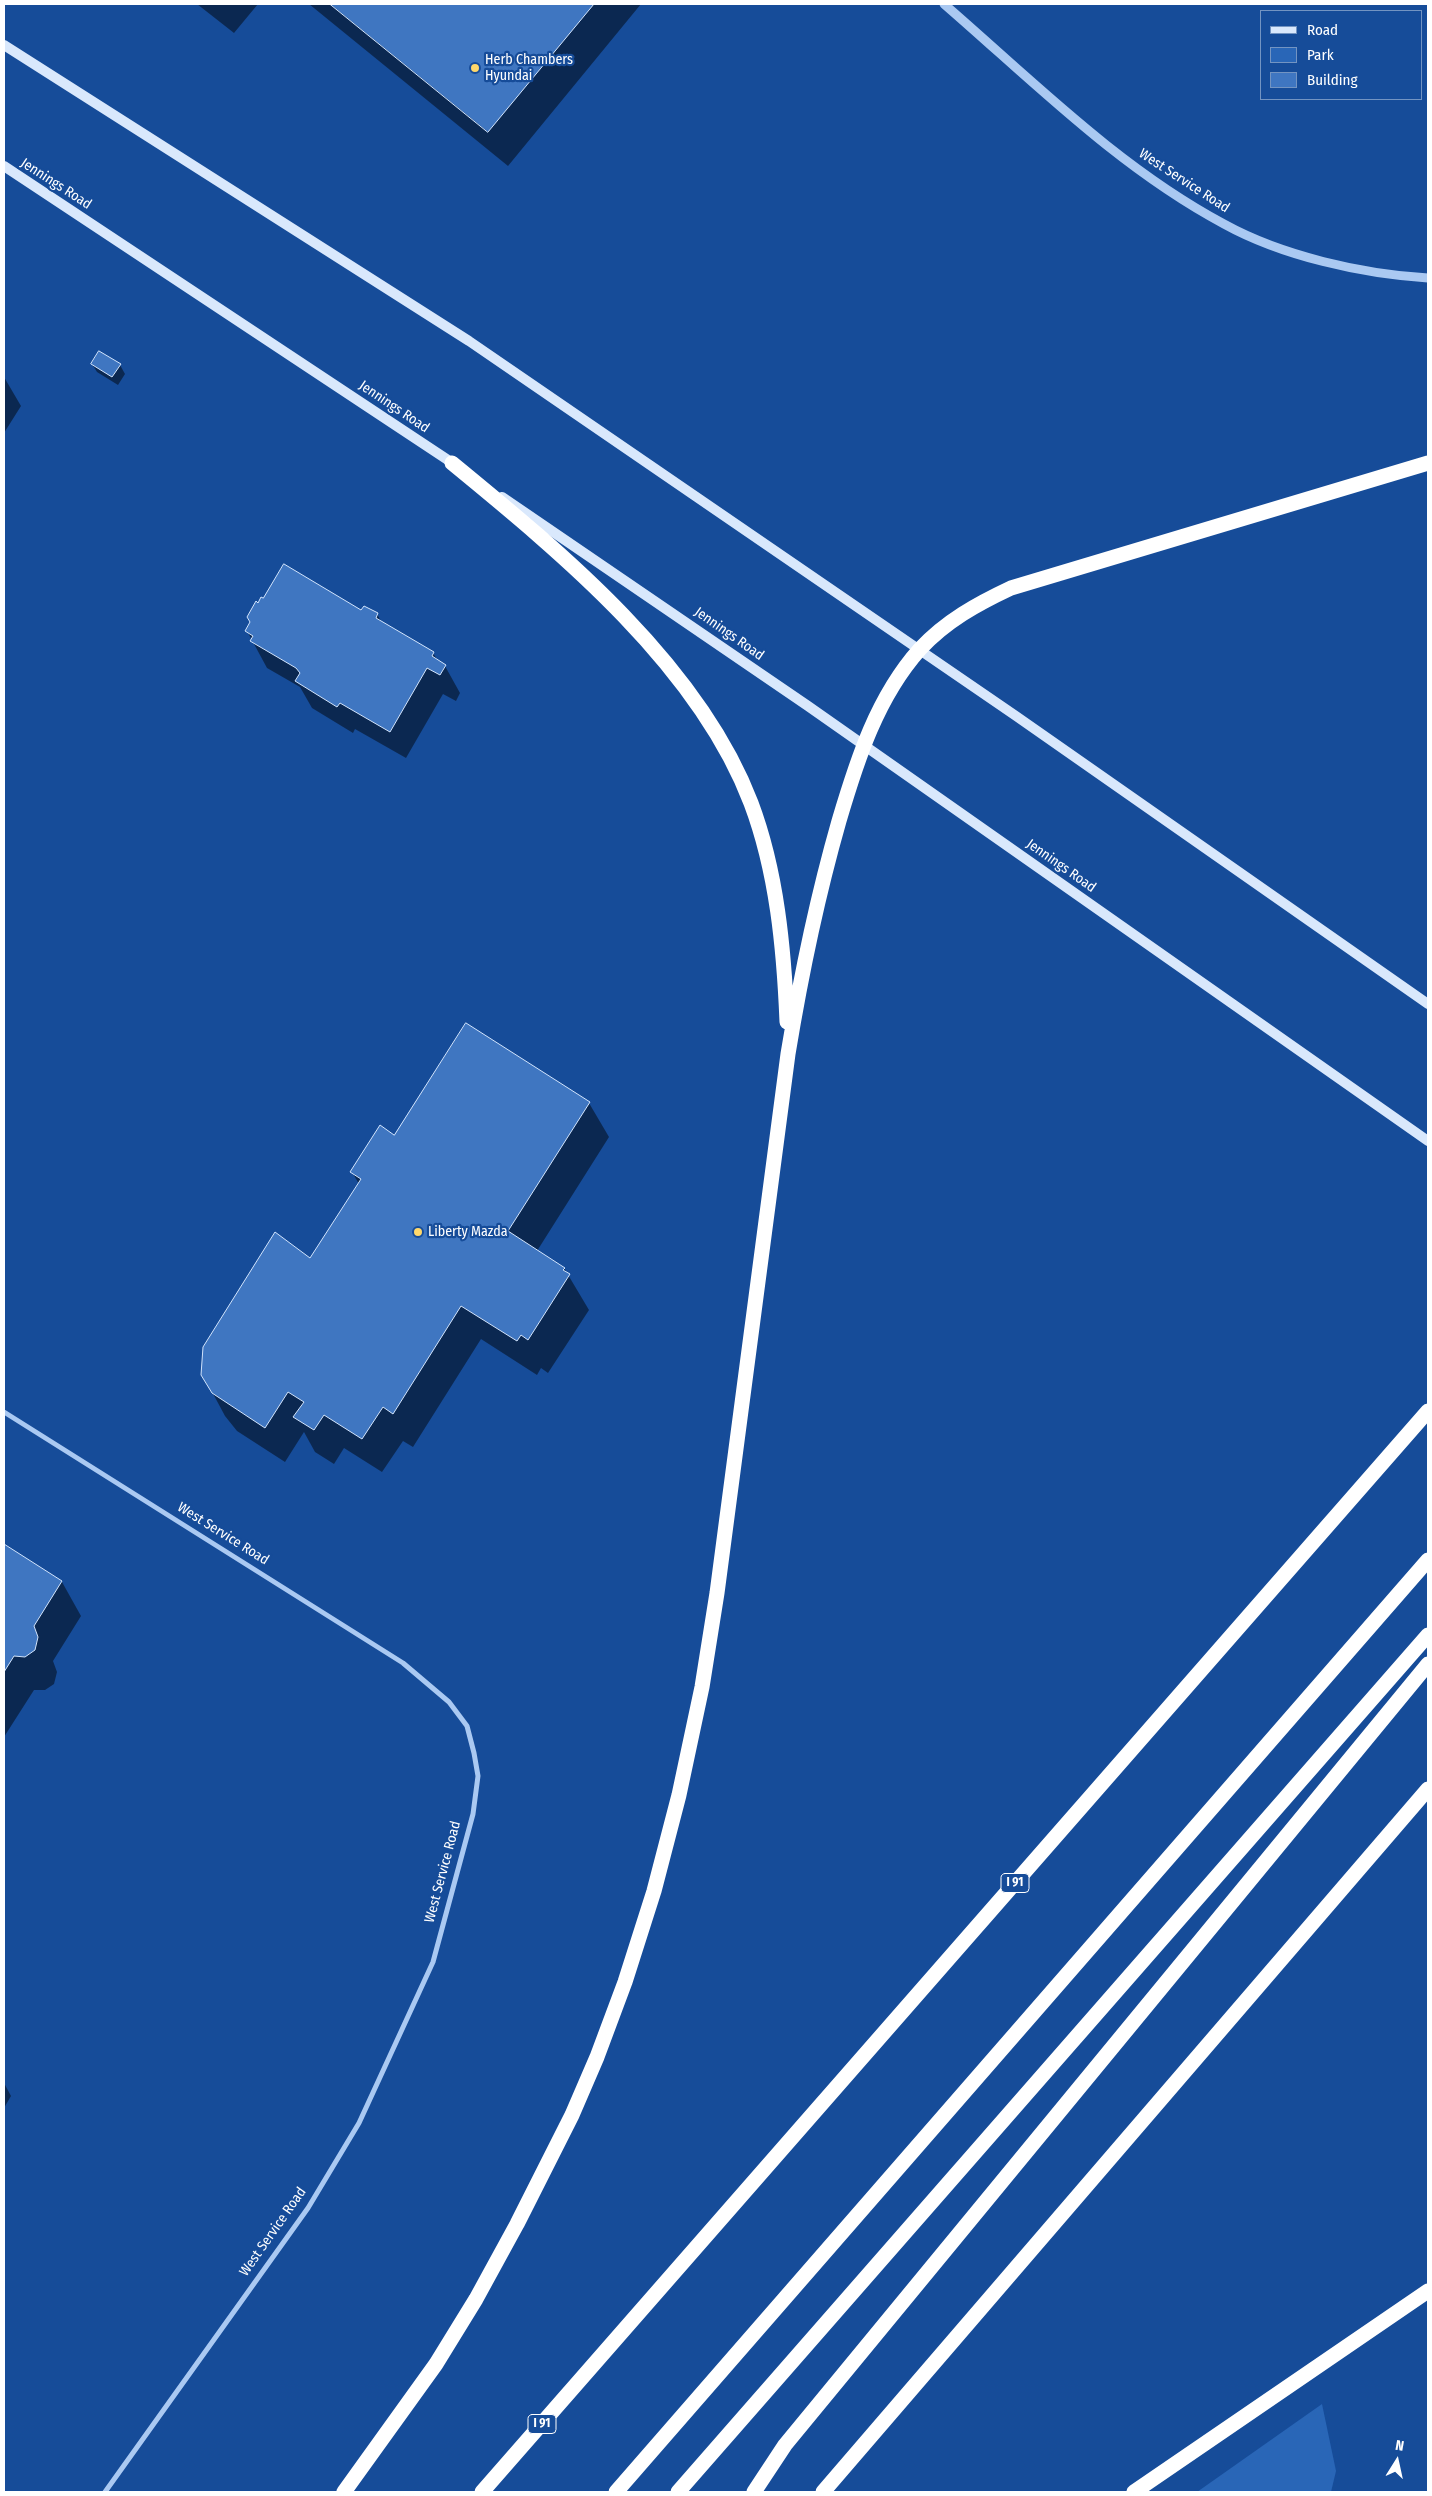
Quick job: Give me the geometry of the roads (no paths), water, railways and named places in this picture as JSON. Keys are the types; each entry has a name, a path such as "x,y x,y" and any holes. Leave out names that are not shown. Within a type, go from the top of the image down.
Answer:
{"highway":[{"path":"452,463 542,539 623,616 682,683 723,742 752,804 771,876 782,952 788,1054"},
{"path":"344,2492 436,2364 476,2299 517,2224 572,2115 597,2057 625,1982 654,1891 679,1795 707,1659 798,991 825,870 864,745 881,706 898,678 920,649 958,615 1011,588 1428,463"},
{"name":"I 91","path":"482,2492 1428,1410"},
{"path":"616,2492 1428,1560"},
{"path":"678,2492 1428,1635"},
{"path":"754,2492 785,2445 1428,1664"},
{"path":"823,2492 1428,1789"},
{"path":"1134,2492 1428,2291"}],"main road":[{"path":"4,45 468,341 920,649 1428,1004"},
{"name":"Jennings Road","path":"4,166 452,463 864,745 1428,1141"}],"street":[{"name":"West Service Road","path":"944,4 1132,166 1170,193 1225,225 1268,243 1332,262 1367,270 1428,278"},
{"name":"West Service Road","path":"4,1412 395,1658 422,1678 449,1702 466,1726 474,1752 478,1776 473,1814 433,1962 359,2123 308,2208 105,2492"}],"place":[{"name":"Herb Chambers Hyundai","path":"475,68"},
{"name":"Liberty Mazda","path":"418,1232"}]}
